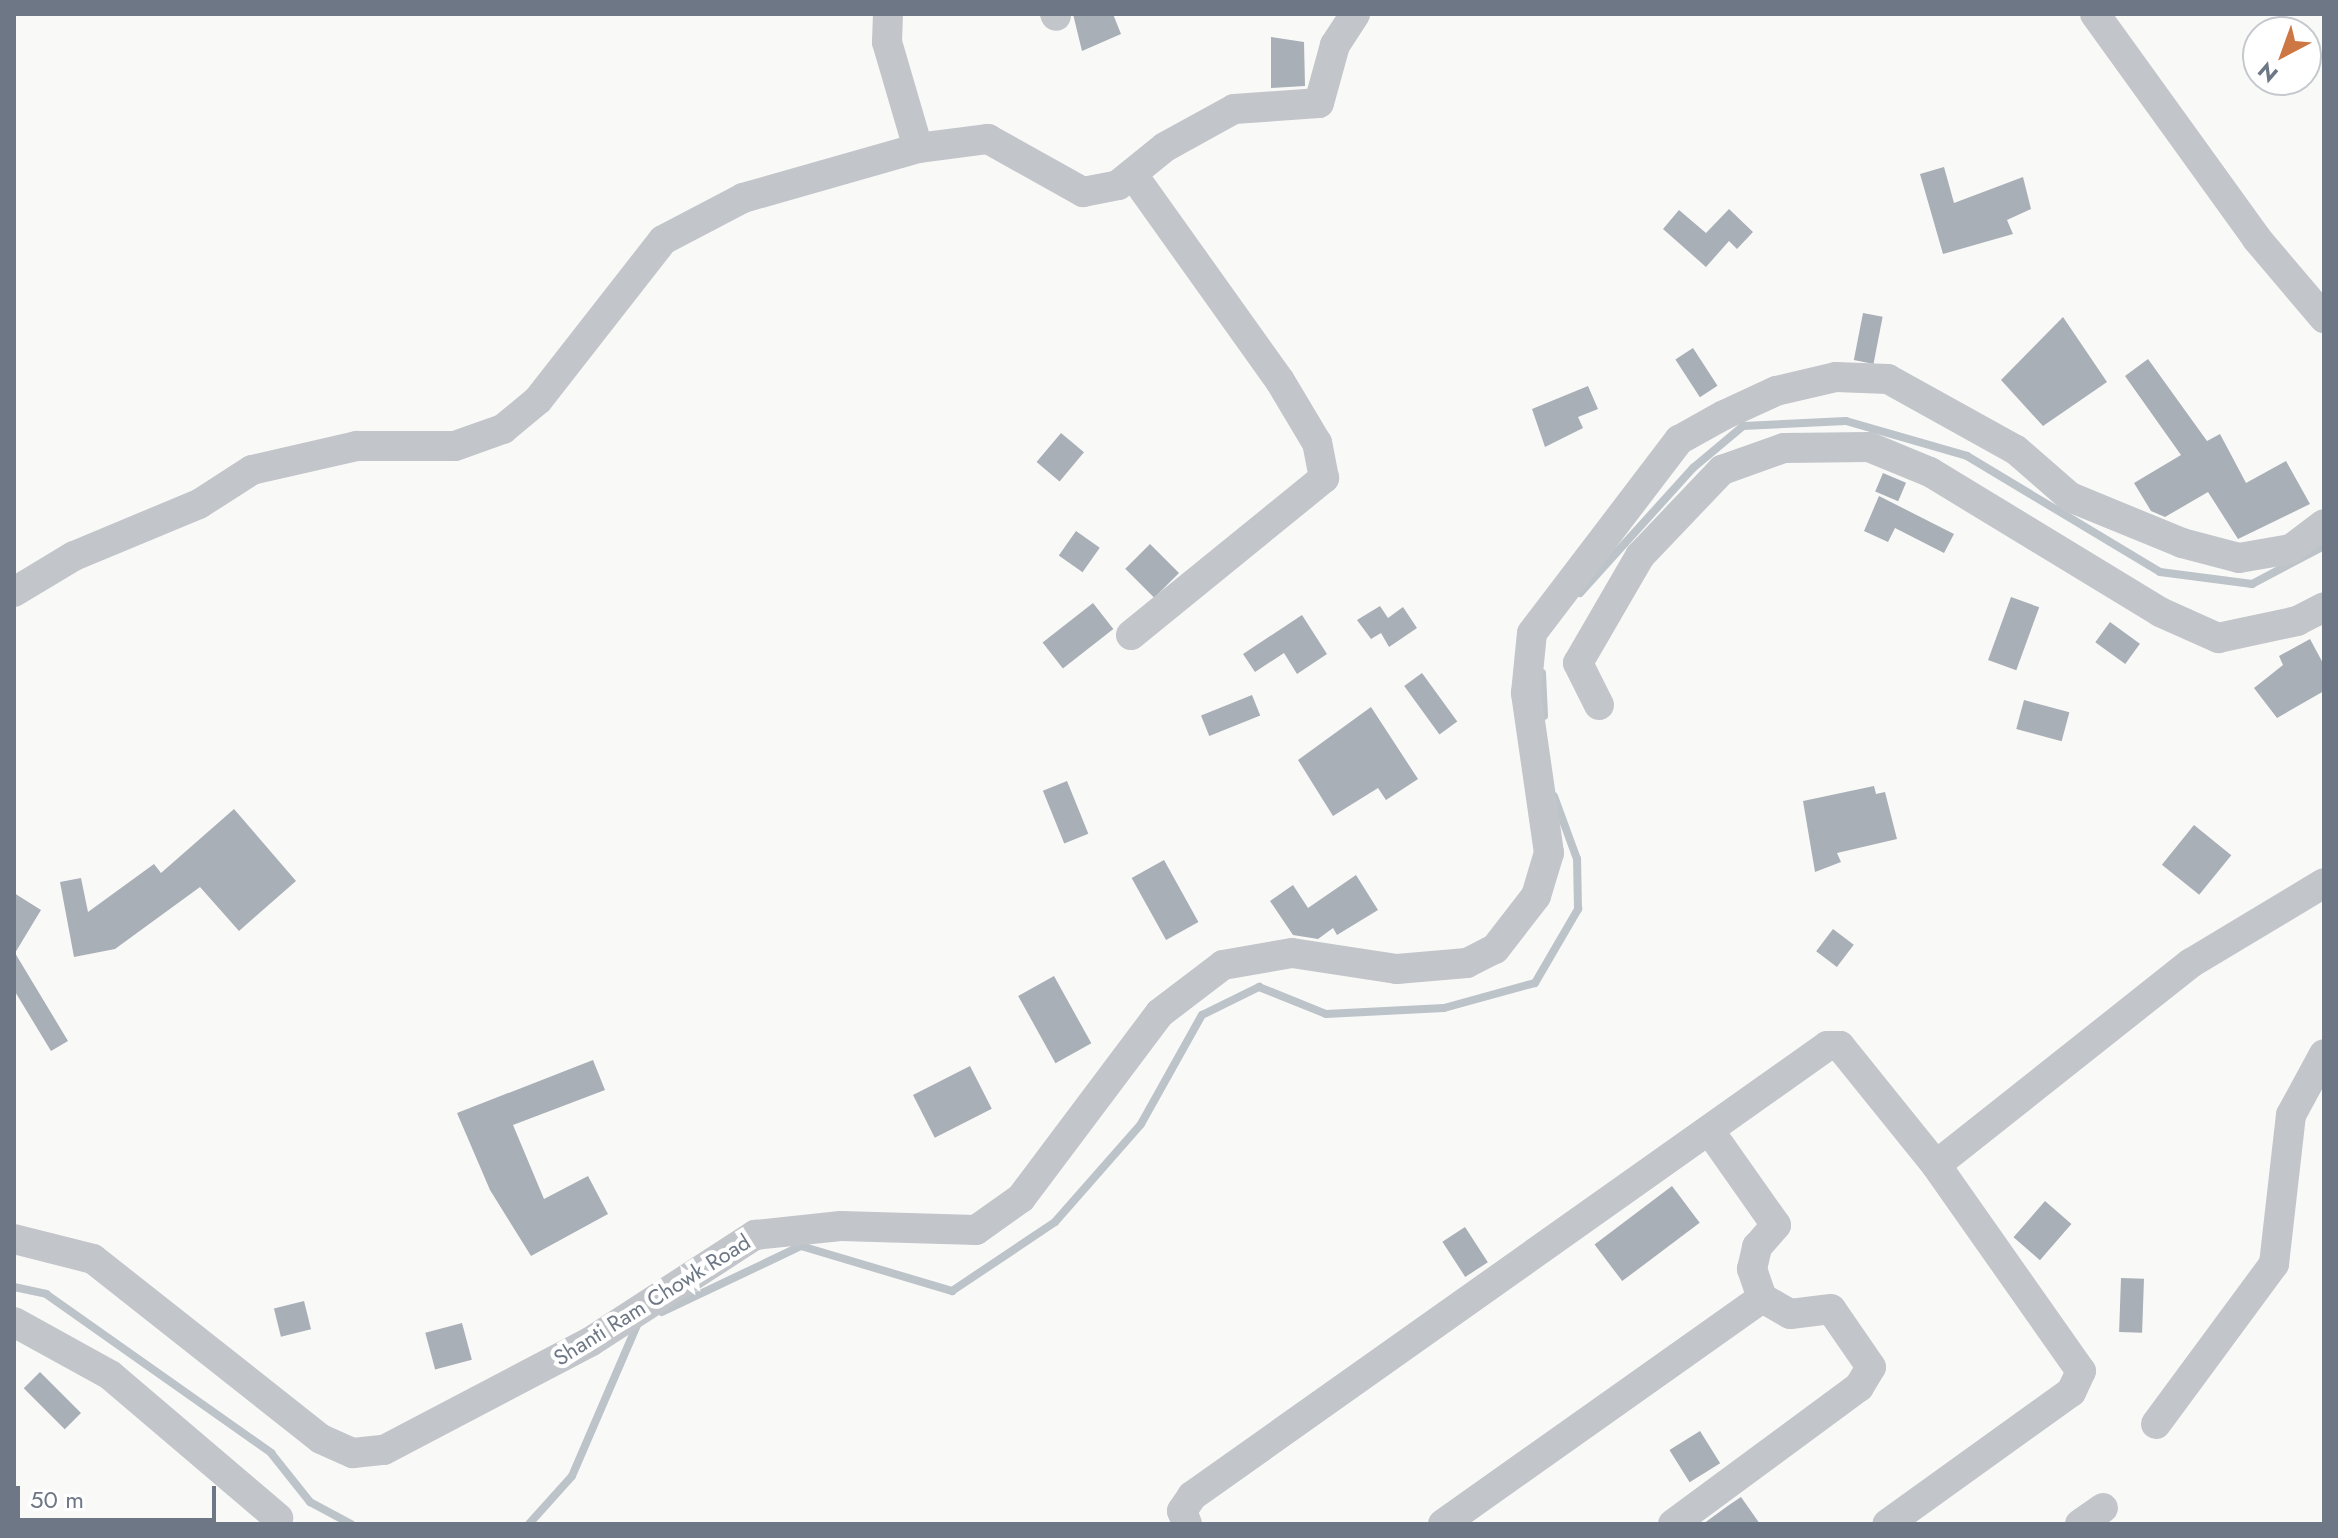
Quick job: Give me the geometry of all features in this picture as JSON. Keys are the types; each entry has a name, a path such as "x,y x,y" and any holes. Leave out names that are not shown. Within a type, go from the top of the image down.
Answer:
{"street":[{"path":"888,14 887,42 918,148"},
{"path":"14,592 74,556 199,504 252,470 357,446 455,446 503,429 538,400 663,240 743,198 918,148 988,139 1083,192 1133,175 1165,147 1234,109 1319,103 1335,45 1355,14"},
{"path":"2095,14 2257,239 2324,318"},
{"path":"1131,635 1324,478 1317,443 1280,381 1133,175"},
{"name":"Shanti Ram Chowk Road","path":"14,1239 93,1259 321,1439 353,1453 384,1450 590,1342 755,1235 818,1226 976,1230 1021,1198 1160,1013 1223,965 1292,953 1397,969 1467,963 1495,949 1536,896 1549,853 1526,693 1532,633 1679,440 1724,415 1776,391 1836,377 1888,379 2016,450 2070,497 2182,543 2239,558 2291,549 2324,524"},
{"path":"1599,705 1578,663 1640,556 1722,470 1784,448 1869,447 1930,472 2160,612 2218,638 2297,621 2324,607"},
{"path":"1936,1165 2191,963 2324,883"},
{"path":"1187,1524 1182,1511 1192,1496 1815,1052 1840,1046 1936,1165 2081,1371 2081,1384 1887,1524"},
{"path":"2156,1424 2274,1264 2291,1115 2324,1054"},
{"path":"1673,1524 1867,1379 1871,1367 1831,1309 1790,1314 1762,1298 1752,1269 1757,1247 1776,1225 1709,1130"},
{"path":"1443,1524 1762,1298"},
{"path":"14,1322 110,1375 278,1518"}],"building":[{"path":"1073,14 1113,14 1121,34 1082,51"},
{"path":"1271,37 1304,42 1305,86 1271,88"},
{"path":"1944,167 1954,203 2023,177 2031,209 2007,220 2013,234 1943,254 1920,174"},
{"path":"1729,209 1753,232 1737,249 1729,241 1706,267 1663,229 1679,210 1706,233"},
{"path":"1863,313 1883,317 1873,364 1854,360"},
{"path":"2063,317 2107,382 2043,426 2001,380"},
{"path":"1693,348 1718,386 1700,397 1675,359"},
{"path":"2148,359 2207,441 2220,434 2246,483 2286,461 2310,504 2238,539 2208,492 2165,517 2151,511 2134,483 2181,455 2125,376"},
{"path":"1588,386 1598,409 1578,417 1583,428 1545,447 1532,409"},
{"path":"1061,433 1084,452 1060,481 1037,462"},
{"path":"1883,473 1906,483 1898,501 1875,491"},
{"path":"1879,496 1954,534 1944,553 1895,528 1888,542 1864,531"},
{"path":"1076,531 1100,548 1083,572 1059,556"},
{"path":"1150,544 1179,573 1154,598 1125,569"},
{"path":"2011,597 2039,607 2016,670 1988,660"},
{"path":"1093,603 1113,629 1063,668 1043,642"},
{"path":"1380,606 1388,618 1403,607 1417,628 1389,647 1381,633 1371,639 1357,620"},
{"path":"1302,615 1327,654 1297,674 1284,653 1255,672 1243,654"},
{"path":"2110,622 2140,644 2125,664 2095,642"},
{"path":"2310,639 2324,665 2324,691 2277,718 2254,688 2283,665 2279,656"},
{"path":"1422,673 1457,722 1439,734 1404,686"},
{"path":"1252,695 1260,715 1209,736 1201,716"},
{"path":"2024,700 2069,712 2062,741 2016,729"},
{"path":"1371,707 1418,779 1386,800 1378,788 1333,816 1298,760"},
{"path":"1067,781 1088,834 1064,844 1043,791"},
{"path":"1874,786 1876,794 1885,792 1897,839 1837,853 1841,862 1815,872 1803,801"},
{"path":"234,809 296,881 239,931 200,887 115,949 74,957 60,882 81,878 88,912 154,864 161,873"},
{"path":"2194,825 2231,855 2199,895 2162,865"},
{"path":"1164,860 1198,922 1166,940 1132,878"},
{"path":"1356,875 1378,910 1337,935 1333,928 1318,939 1293,935 1270,901 1293,885 1308,908"},
{"path":"14,893 41,910 15,953 68,1041 51,1051 14,990"},
{"path":"1833,929 1854,945 1837,967 1816,951"},
{"path":"1054,976 1091,1043 1055,1063 1018,996"},
{"path":"593,1060 605,1090 513,1125 544,1199 588,1176 608,1214 531,1256 490,1190 457,1113"},
{"path":"970,1066 992,1109 935,1138 913,1095"},
{"path":"1672,1186 1700,1223 1622,1281 1595,1244"},
{"path":"2045,1201 2071,1224 2040,1260 2014,1237"},
{"path":"1465,1227 1488,1262 1465,1277 1442,1242"},
{"path":"2121,1278 2144,1279 2142,1333 2119,1332"},
{"path":"304,1301 311,1329 281,1337 274,1308"},
{"path":"462,1323 472,1360 435,1370 425,1333"},
{"path":"40,1372 81,1413 65,1429 24,1388"},
{"path":"1700,1431 1720,1463 1690,1482 1669,1450"},
{"path":"1741,1497 1760,1524 1703,1524 1729,1505"}],"waterway":[{"path":"1580,593 1693,468 1743,426 1846,421 1967,456 2160,572 2252,584 2324,546"},
{"path":"1542,673 1544,716"},
{"path":"662,1312 801,1246 952,1291 1055,1222 1141,1124 1202,1015 1259,987 1326,1014 1444,1008 1535,983 1578,909 1577,859 1554,796"},
{"path":"14,1287 46,1294 271,1453 310,1502 351,1524"},
{"path":"529,1524 572,1476 638,1323"}]}
